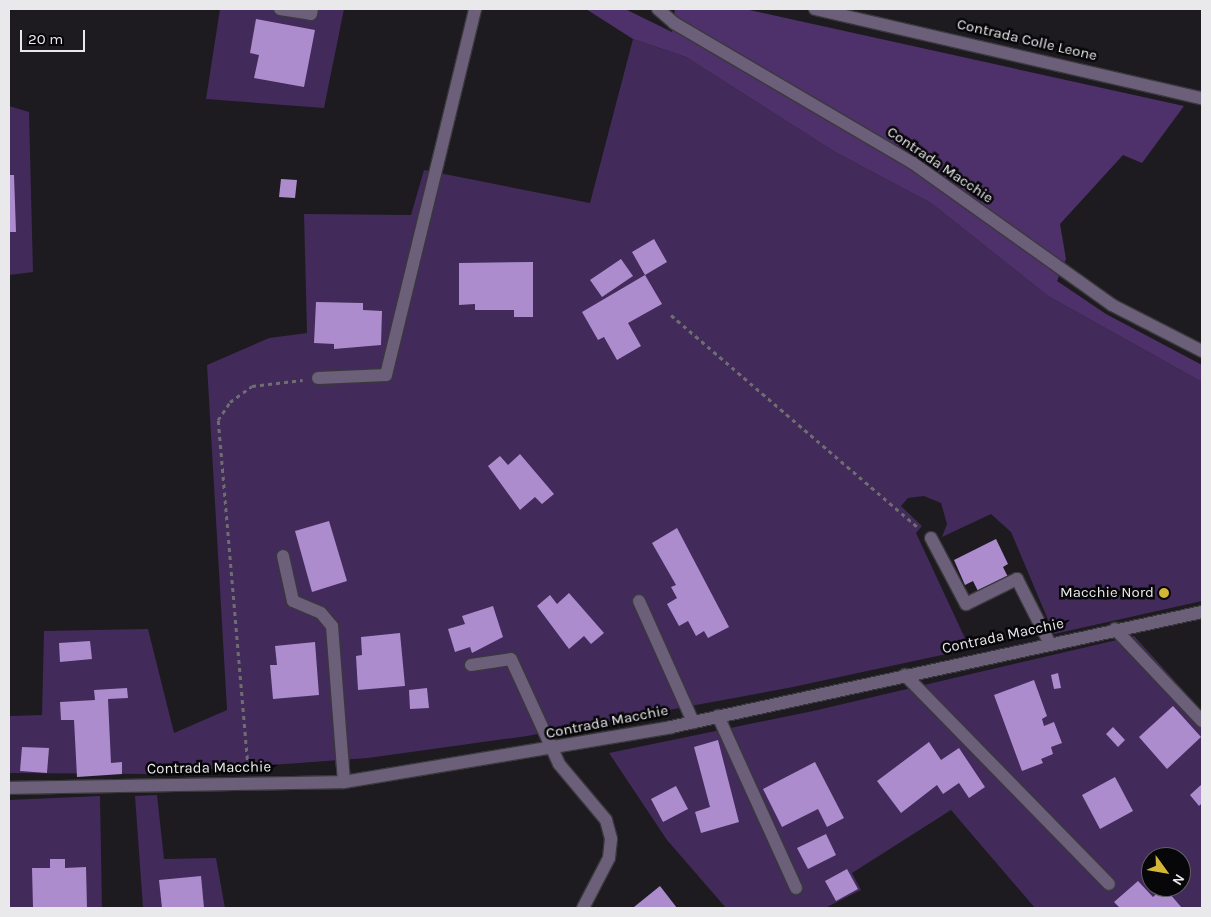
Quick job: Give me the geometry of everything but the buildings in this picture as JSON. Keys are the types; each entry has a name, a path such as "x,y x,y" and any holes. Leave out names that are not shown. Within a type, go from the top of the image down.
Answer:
{"street":[{"path":"280,9 311,14 312,9"},
{"path":"318,378 386,375 474,9"},
{"name":"Contrada Macchie","path":"658,9 674,23 913,163 1112,305 1202,351"},
{"name":"Contrada Colle Leone","path":"815,9 1202,98"},
{"path":"931,538 966,604 1017,578 1049,642"},
{"path":"283,556 293,602 320,613 332,626 344,782"},
{"path":"639,601 692,722"},
{"name":"Contrada Macchie","path":"9,788 344,782 552,749 692,722 1049,642 1202,612"},
{"path":"1114,629 1202,721"},
{"path":"471,665 511,659 559,764 606,820 612,839 609,858 583,908"},
{"path":"905,675 1109,884"},
{"path":"718,716 796,888"}],"path":[{"path":"671,315 931,538"},
{"path":"249,783 218,420 230,402 252,386 318,378"}],"shaded area":[{"path":"220,9 344,9 324,108 206,99"},
{"path":"586,9 625,9 672,32 675,9 745,9 1184,106 1142,163 1123,155 1060,224 1066,259 1057,281 1106,314 1202,365 1202,382 1048,296 931,203 835,152 686,57 633,39"},
{"path":"633,39 686,57 835,152 931,203 1048,296 1202,382 1202,601 1054,634 1011,532 991,514 942,537 947,524 941,503 924,496 908,498 901,506 922,526 916,533 970,649 788,688 527,736 368,758 147,774 9,773 9,716 42,715 44,631 148,629 174,733 227,710 207,365 269,338 307,333 304,214 411,215 424,170 590,203"},
{"path":"9,106 29,112 33,272 9,275"},
{"path":"1134,636 1202,711 1202,908 1035,908 951,810 852,873 861,890 825,908 726,908 667,840 609,753 813,711"},
{"path":"157,795 164,859 216,858 225,908 143,908 135,796"},
{"path":"100,796 102,908 9,908 9,800"}],"place":[{"name":"Macchie Nord","path":"1164,593"}]}
